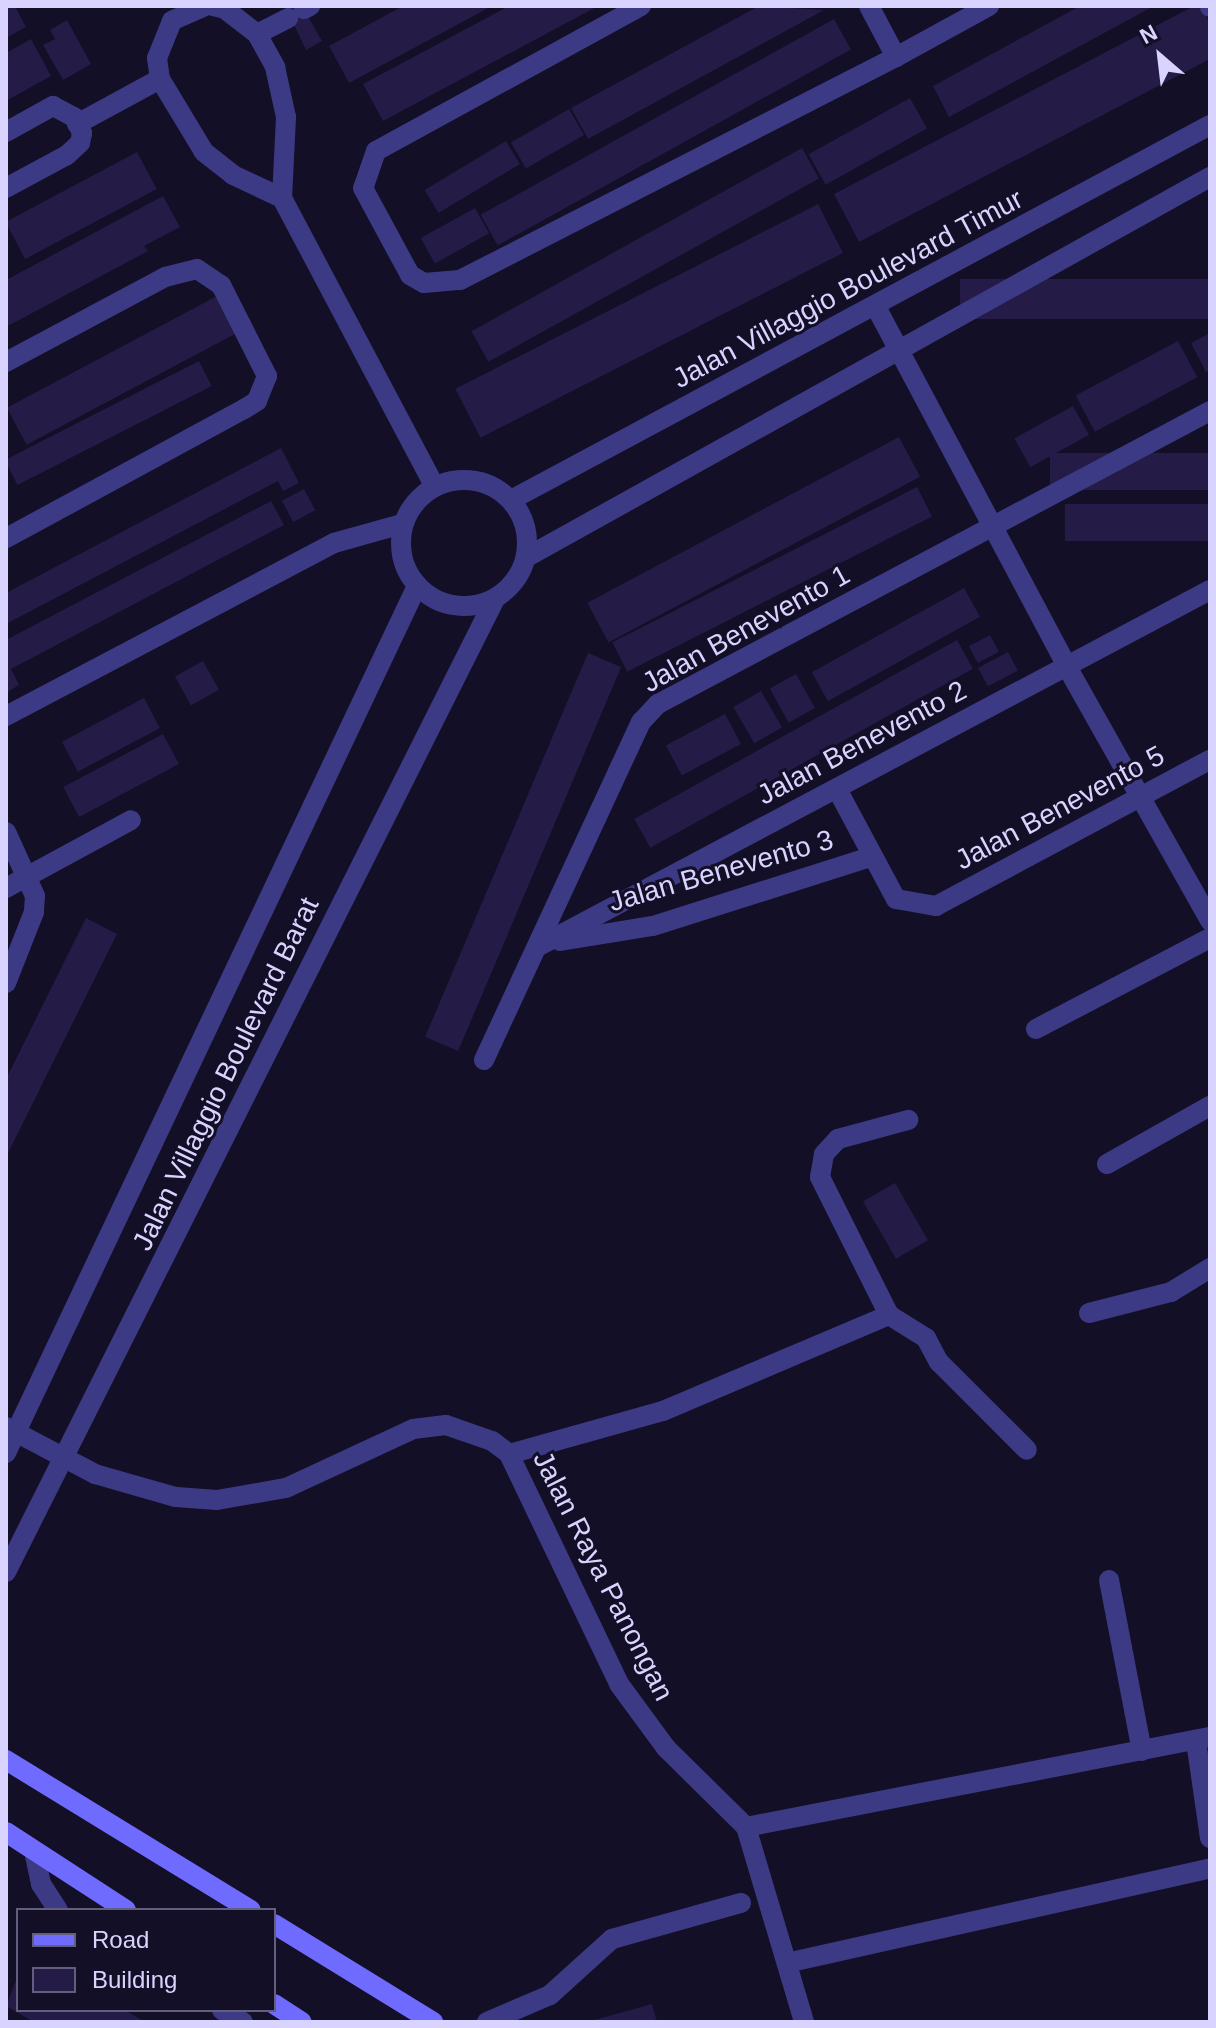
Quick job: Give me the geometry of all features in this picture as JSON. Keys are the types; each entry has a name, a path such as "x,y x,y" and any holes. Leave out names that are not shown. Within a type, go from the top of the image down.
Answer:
{"main road":[{"path":"6,1760 248,1908"},
{"path":"6,1832 123,1908"},
{"path":"276,1925 433,2022"},
{"path":"276,2005 302,2022"}],"street":[{"path":"205,6 172,21 157,58 160,79 204,152 233,175 282,198"},
{"path":"213,6 232,13 257,34 283,92 288,150 282,198 435,487"},
{"path":"641,6 376,151 363,188 410,275 424,283 460,280 896,57 989,6"},
{"path":"869,6 896,57"},
{"path":"257,34 301,11"},
{"path":"77,124 160,79"},
{"path":"6,132 53,106 63,108 77,124 80,143 6,188"},
{"name":"Jalan Villaggio Boulevard Timur","path":"511,500 876,307 1210,125"},
{"path":"527,557 1210,177"},
{"path":"6,362 165,277 197,269 221,285 267,376 257,401 6,538"},
{"path":"876,307 1066,665 1143,795 1210,921"},
{"name":"Jalan Benevento 1","path":"484,1060 541,945 641,722 658,704 1210,411"},
{"path":"461,480 488,484 511,500 525,526 527,557 515,582 494,601 452,607 416,588 400,558 402,524 414,502 435,487 461,480"},
{"path":"6,716 334,543 402,524"},
{"name":"Jalan Villaggio Boulevard Barat","path":"6,1453 11,1430 416,588"},
{"name":"Jalan Benevento 2","path":"541,945 1210,590"},
{"name":"Jalan Villaggio Boulevard Barat","path":"6,1572 65,1460 494,601"},
{"name":"Jalan Benevento 5","path":"870,857 896,899 936,906 1210,760"},
{"path":"837,789 870,857"},
{"path":"6,888 131,820"},
{"path":"6,832 30,875 34,912 6,983"},
{"name":"Jalan Benevento 3","path":"541,945 653,926 870,857"},
{"path":"1036,1029 1210,938"},
{"path":"1107,1164 1210,1106"},
{"path":"908,1120 838,1139 824,1154 820,1177 889,1315 926,1338 939,1362 1027,1450"},
{"path":"1089,1313 1171,1292 1210,1268"},
{"path":"509,1454 663,1411 889,1315"},
{"name":"Jalan Raya Panongan","path":"11,1430 65,1460 138,1487 217,1500 286,1488 413,1429 446,1425 492,1441 509,1454 619,1684 666,1748 746,1827 791,1962 804,2022"},
{"path":"1109,1580 1142,1751"},
{"path":"746,1827 1203,1739 1210,1838"},
{"path":"34,1851 41,1884 57,1908"},
{"path":"791,1962 1210,1868"},
{"path":"487,2022 550,1995 612,1939 741,1903"},
{"path":"226,2012 243,2022"}],"building":[{"path":"6,6 15,6 26,27 6,38"},
{"path":"285,6 302,6 322,41 306,50"},
{"path":"403,6 492,6 349,83 329,46"},
{"path":"509,6 598,6 383,121 363,84"},
{"path":"759,6 824,10 588,139 571,108"},
{"path":"1080,6 1154,6 949,117 933,86"},
{"path":"1194,6 1201,6 1210,24 1210,59 859,242 834,194"},
{"path":"834,19 851,50 498,245 481,215"},
{"path":"67,20 91,64 63,80 43,45 55,39 50,30"},
{"path":"31,39 51,76 6,101 6,53"},
{"path":"910,98 927,129 826,185 809,154"},
{"path":"569,109 584,135 526,168 511,143"},
{"path":"506,141 520,164 438,213 425,190"},
{"path":"802,148 819,179 488,362 471,331"},
{"path":"137,152 157,189 25,259 6,222"},
{"path":"163,196 180,227 144,246 148,251 6,327 6,280"},
{"path":"818,204 843,253 480,438 455,389"},
{"path":"475,208 489,233 435,263 421,238"},
{"path":"960,279 1210,279 1210,319 960,319"},
{"path":"217,296 237,333 27,445 7,408"},
{"path":"1210,333 1210,370 1206,372 1191,343"},
{"path":"1178,341 1197,377 1095,432 1076,395"},
{"path":"199,361 212,386 17,485 6,459"},
{"path":"1073,406 1089,435 1030,467 1014,438"},
{"path":"899,437 920,477 608,642 587,603"},
{"path":"281,448 299,483 283,491 278,481 6,624 6,593"},
{"path":"1050,453 1210,453 1210,490 1050,490"},
{"path":"917,487 932,516 627,672 612,642"},
{"path":"304,489 315,510 293,522 282,501"},
{"path":"271,501 284,525 11,669 19,685 6,693 6,640"},
{"path":"1065,504 1210,504 1210,541 1065,541"},
{"path":"964,588 980,617 828,701 812,672"},
{"path":"990,635 999,652 978,663 969,646"},
{"path":"957,640 973,669 650,848 634,819"},
{"path":"1008,652 1018,671 988,687 978,668"},
{"path":"588,653 621,667 458,1051 425,1037"},
{"path":"203,661 219,690 191,705 175,677"},
{"path":"796,674 815,708 789,723 770,689"},
{"path":"761,691 782,727 754,743 733,707"},
{"path":"144,698 160,728 78,772 62,742"},
{"path":"725,714 741,744 682,775 666,745"},
{"path":"163,734 179,764 79,817 63,787"},
{"path":"86,918 117,934 6,1157 6,1079"},
{"path":"895,1183 928,1240 896,1259 863,1202"},
{"path":"16,1980 16,2012 6,2006"},
{"path":"652,2004 657,2022 591,2022 591,2021"},
{"path":"16,2012 128,2012 145,2022 34,2022"}]}
